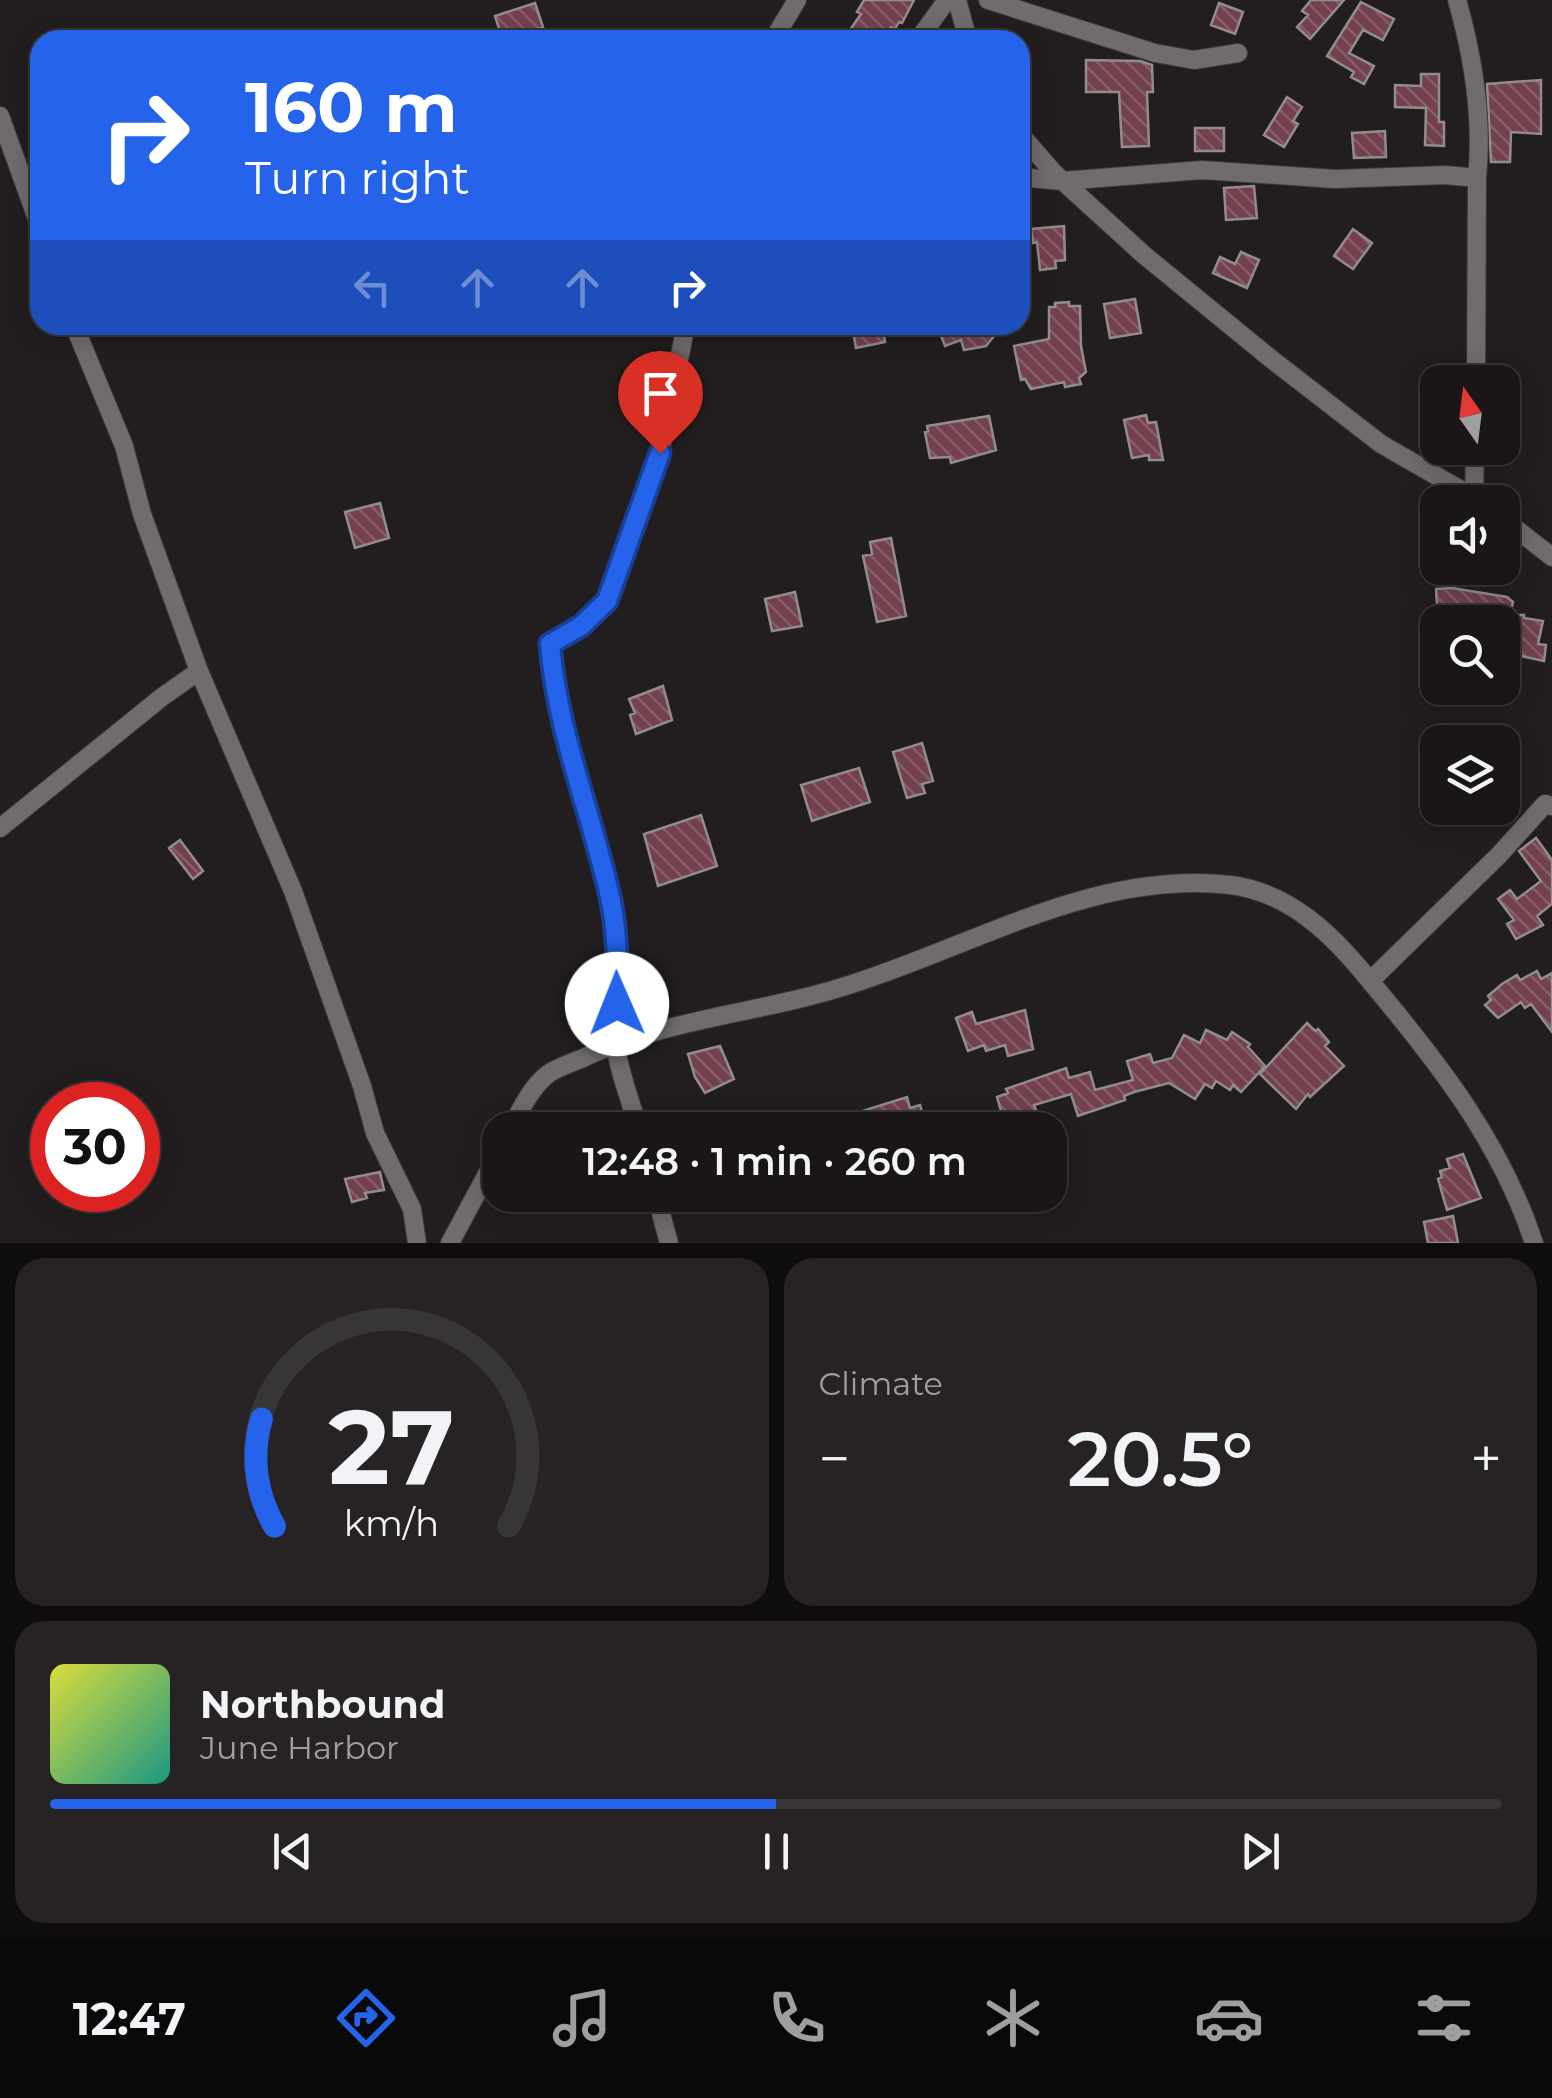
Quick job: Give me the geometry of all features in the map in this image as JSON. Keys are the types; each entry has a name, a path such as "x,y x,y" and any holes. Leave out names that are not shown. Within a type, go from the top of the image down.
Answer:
{"street":[{"path":"780,30 797,0"},
{"path":"925,30 947,0"},
{"path":"957,0 965,30"},
{"path":"988,0 1155,53 1194,60 1238,53"},
{"path":"1457,0 1468,37 1480,145 1476,365"},
{"path":"0,116 30,199"},
{"path":"1030,145 1062,181 1144,255 1381,444 1453,485"},
{"path":"1030,178 1062,181 1202,170 1336,179 1446,175 1477,178"},
{"path":"78,335 124,446 142,514 200,671 293,890 375,1133 412,1208 417,1243"},
{"path":"634,1112 616,1042 618,964 610,900 564,738 550,644 581,626 607,601 614,588 660,453 684,335"},
{"path":"1520,532 1552,557"},
{"path":"0,828 162,696 200,671"},
{"path":"1370,981 1550,801"},
{"path":"519,1112 547,1074 616,1042 852,984 1050,909 1166,884 1234,886 1262,892 1301,912 1326,932 1370,981 1462,1096 1502,1161 1534,1243"},
{"path":"450,1243 482,1183"},
{"path":"661,1212 669,1243"}],"building":[{"path":"864,0 914,0 895,29 850,30 861,14 857,12"},
{"path":"1311,0 1344,0 1310,39 1297,27 1308,15 1302,11"},
{"path":"1361,2 1394,19 1383,40 1363,30 1349,53 1374,66 1364,84 1351,77 1354,72 1327,56"},
{"path":"535,3 543,27 499,30 495,16"},
{"path":"1219,3 1243,12 1235,34 1211,25"},
{"path":"1086,60 1140,61 1152,65 1153,92 1147,92 1149,146 1122,147 1119,92 1086,92"},
{"path":"1421,74 1439,74 1439,122 1444,122 1444,146 1425,145 1426,108 1395,107 1395,85 1421,86"},
{"path":"1541,80 1541,134 1511,132 1510,162 1491,162 1487,84"},
{"path":"1287,97 1302,107 1293,121 1298,124 1284,147 1264,135"},
{"path":"1195,128 1224,128 1224,151 1195,151"},
{"path":"1385,131 1386,157 1354,158 1352,133"},
{"path":"1254,186 1257,218 1226,220 1224,188"},
{"path":"1064,226 1065,260 1055,261 1056,268 1040,270 1037,242 1033,243 1031,229"},
{"path":"1353,229 1372,243 1353,269 1334,256"},
{"path":"1241,252 1259,260 1247,288 1213,273 1220,257 1235,264"},
{"path":"1135,299 1141,333 1110,338 1104,304"},
{"path":"1069,302 1069,306 1080,306 1086,372 1079,378 1081,384 1065,387 1064,382 1031,389 1025,379 1021,380 1014,346 1049,339 1049,307"},
{"path":"854,335 884,335 885,342 856,348"},
{"path":"941,335 995,335 986,346 964,350 961,340 945,346"},
{"path":"1146,415 1148,423 1156,422 1163,460 1149,460 1149,455 1132,458 1124,420"},
{"path":"989,416 996,450 951,463 950,457 930,458 927,426"},
{"path":"380,503 389,538 355,548 345,512"},
{"path":"891,538 906,616 877,622 863,556 872,554 870,542"},
{"path":"1436,589 1507,597 1513,602 1437,605"},
{"path":"795,592 802,626 772,631 765,599"},
{"path":"1520,615 1543,621 1538,644 1546,645 1544,661 1520,656"},
{"path":"663,686 672,720 636,734 630,715 635,713 629,699"},
{"path":"922,743 933,781 922,784 925,793 907,798 893,752"},
{"path":"859,768 870,802 812,821 801,785"},
{"path":"701,815 717,866 658,886 644,834"},
{"path":"1536,838 1552,860 1552,904 1537,916 1543,925 1516,939 1507,924 1514,920 1498,899 1510,890 1517,899 1541,881 1519,851"},
{"path":"180,840 203,871 193,879 169,848"},
{"path":"1537,971 1541,979 1552,973 1552,1032 1531,1004 1525,1008 1521,1002 1498,1018 1485,1005 1491,1000 1488,996 1502,984 1517,975 1520,980"},
{"path":"1025,1010 1033,1049 1008,1056 1005,1045 986,1051 984,1045 968,1051 956,1018 972,1012 976,1024"},
{"path":"1307,1023 1315,1031 1318,1029 1329,1042 1325,1046 1344,1066 1310,1097 1308,1094 1296,1109 1260,1074"},
{"path":"1206,1030 1227,1040 1232,1032 1250,1044 1248,1047 1265,1066 1241,1092 1233,1085 1230,1090 1216,1081 1212,1088 1205,1084 1195,1099 1169,1083 1134,1092 1124,1096 1125,1100 1078,1116 1071,1094 1034,1105 1037,1112 1001,1112 997,1097 1008,1093 1006,1089 1066,1068 1069,1078 1090,1072 1095,1090 1133,1080 1127,1061 1150,1054 1153,1063 1172,1058 1184,1035 1200,1043"},
{"path":"720,1046 734,1079 705,1093 688,1054"},
{"path":"907,1097 910,1108 920,1105 922,1112 859,1112"},
{"path":"1463,1154 1481,1198 1447,1210 1438,1179 1442,1177 1440,1171 1450,1168 1447,1159"},
{"path":"380,1172 384,1190 365,1193 367,1198 352,1202 345,1179"},
{"path":"1453,1216 1458,1243 1428,1243 1424,1222"}],"route":[{"path":"617,1004 618,964 610,900 564,738 550,644 581,626 607,601 660,453"}]}
